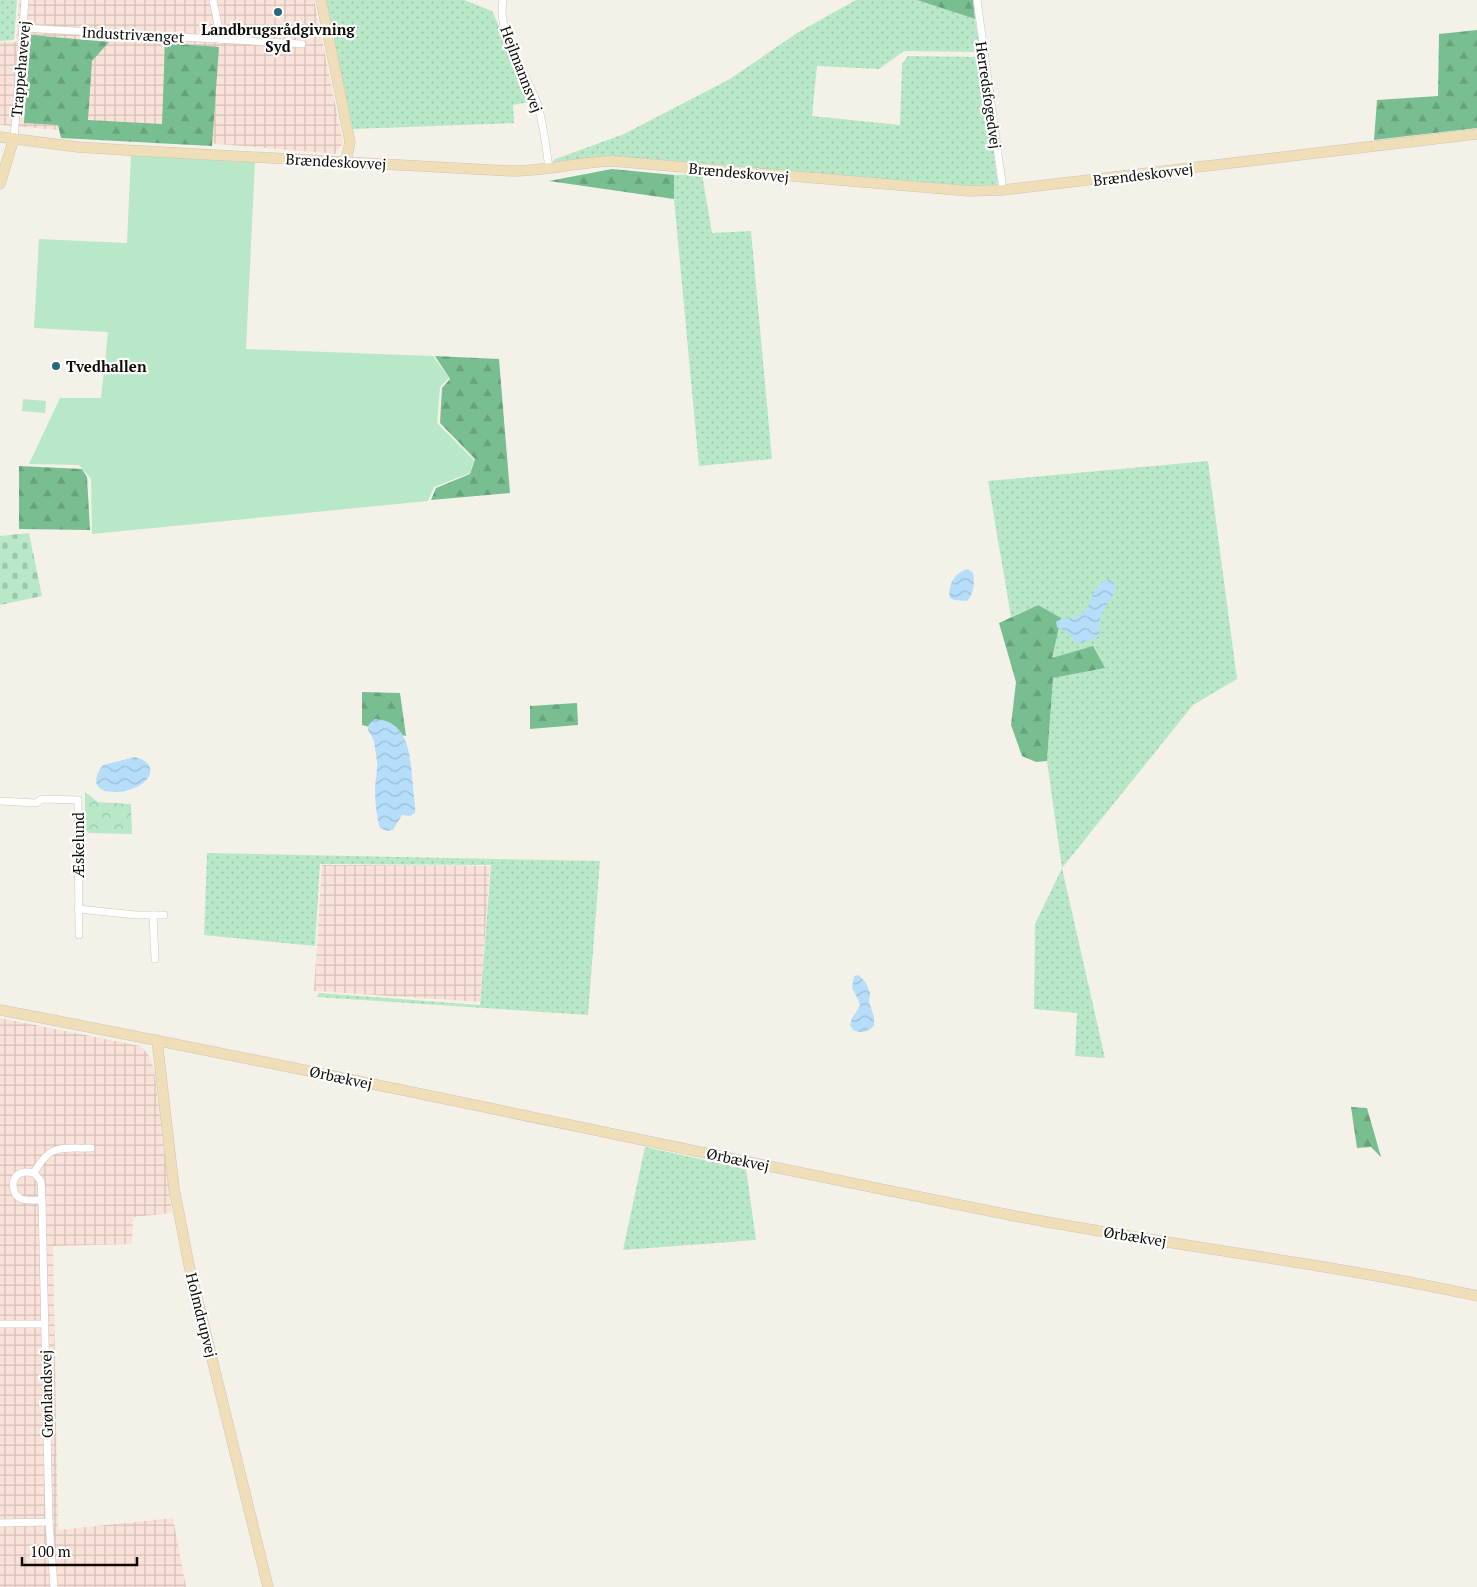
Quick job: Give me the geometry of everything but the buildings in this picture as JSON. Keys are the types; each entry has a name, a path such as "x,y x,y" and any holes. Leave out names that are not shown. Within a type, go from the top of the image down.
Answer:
{"street":[{"name":"Trappehavevej","path":"14,138 25,0"},
{"path":"213,0 221,40"},
{"path":"321,0 350,142 346,162"},
{"name":"Hejlmannsvej","path":"503,0 502,17 506,33 538,106 546,139 549,168"},
{"name":"Herredsfogedvej","path":"977,0 1002,190"},
{"name":"Industrivænget","path":"23,28 302,44"},
{"name":"Brændeskovvej","path":"0,137 78,147 512,171 530,171 591,162 612,161 969,191 1002,190 1477,134"},
{"path":"0,184 14,138"},
{"name":"Æskelund","path":"0,801 78,800 78,935"},
{"path":"78,910 107,913 164,914"},
{"path":"154,914 155,959"},
{"name":"Ørbækvej","path":"0,1010 157,1040 1037,1220 1318,1266 1477,1296"},
{"name":"Holmdrupvej","path":"157,1040 174,1188 189,1265 268,1587"},
{"path":"42,1200 28,1200 21,1198 15,1193 12,1184 15,1177 23,1172 34,1173 41,1159 48,1152 58,1149 91,1148"},
{"name":"Grønlandsvej","path":"34,1173 41,1181 42,1200 49,1522 54,1587"},
{"path":"0,1324 44,1324"},
{"path":"0,1523 49,1522"}],"shaded area":[{"path":"19,0 314,0 343,143 335,154 0,125 0,42 16,42"},
{"path":"322,865 490,866 480,1002 314,991"},
{"path":"0,1018 140,1046 148,1054 154,1069 172,1213 133,1217 132,1244 53,1246 58,1530 173,1518 186,1587 0,1587"}],"green space":[{"path":"0,0 17,0 14,40 0,41"},
{"path":"325,0 464,0 492,11 534,101 513,105 514,123 353,129"},
{"path":"856,0 917,0 975,19 981,52 904,51 879,69 817,66 812,116 900,125 902,64 908,56 981,57 998,185 976,188 634,161 554,165 553,160 624,134 730,79 797,33"},
{"path":"917,0 973,0 975,19"},
{"path":"1477,30 1477,128 1374,140 1377,100 1438,96 1439,34"},
{"path":"31,35 109,42 92,61 88,120 162,124 165,43 219,47 212,146 61,138 58,125 24,123"},
{"path":"131,155 255,162 246,349 433,356 449,378 440,387 437,423 474,460 470,473 434,487 428,501 92,534 91,479 79,465 29,464 60,398 101,398 108,332 34,328 39,239 127,243"},
{"path":"612,169 674,175 674,199 549,181"},
{"path":"702,174 712,233 751,231 772,459 699,466 674,199 674,175"},
{"path":"435,356 499,359 510,493 431,500 436,488 470,474 475,459 440,423 442,388 450,379"},
{"path":"23,399 46,401 45,413 22,411"},
{"path":"1208,461 1237,679 1193,705 1062,868 1047,761 1053,678 1104,668 1052,658 1038,605 1011,617 988,481"},
{"path":"19,466 82,469 87,477 90,530 19,529"},
{"path":"29,533 42,596 0,605 0,536"},
{"path":"1038,605 1061,618 1052,658 1093,646 1105,668 1053,678 1047,761 1036,762 1022,756 1011,725 1016,682 999,623"},
{"path":"362,692 400,693 406,736 362,725"},
{"path":"577,703 578,725 530,729 530,706"},
{"path":"85,792 98,802 131,804 132,834 89,833 85,830"},
{"path":"207,853 600,861 588,1015 317,997 319,993 480,1005 491,865 320,864 315,946 204,935"},
{"path":"1062,868 1105,1058 1075,1056 1077,1013 1034,1009 1035,924"},
{"path":"1351,1107 1367,1108 1381,1157 1371,1147 1357,1148"},
{"path":"645,1147 746,1169 756,1240 623,1250"}],"water":[{"path":"968,569 973,573 974,580 973,591 969,598 967,601 950,598 949,593 953,580 959,573"},
{"path":"1108,579 1113,581 1115,592 1100,617 1099,636 1082,643 1077,643 1068,633 1057,627 1056,621 1082,613 1087,608 1097,587"},
{"path":"375,719 387,721 402,734 411,764 415,813 410,816 402,815 393,830 387,831 380,828 376,809 377,761 373,738 368,730 369,725"},
{"path":"135,757 146,762 150,768 148,777 141,785 130,790 117,792 106,791 98,787 96,778 103,765"},
{"path":"859,975 866,983 870,993 869,1002 874,1017 874,1026 862,1032 853,1030 850,1025 860,1006 852,988 854,976"}],"place":[{"name":"Landbrugsrådgivning Syd","path":"278,12"},
{"name":"Tvedhallen","path":"56,366"}]}
